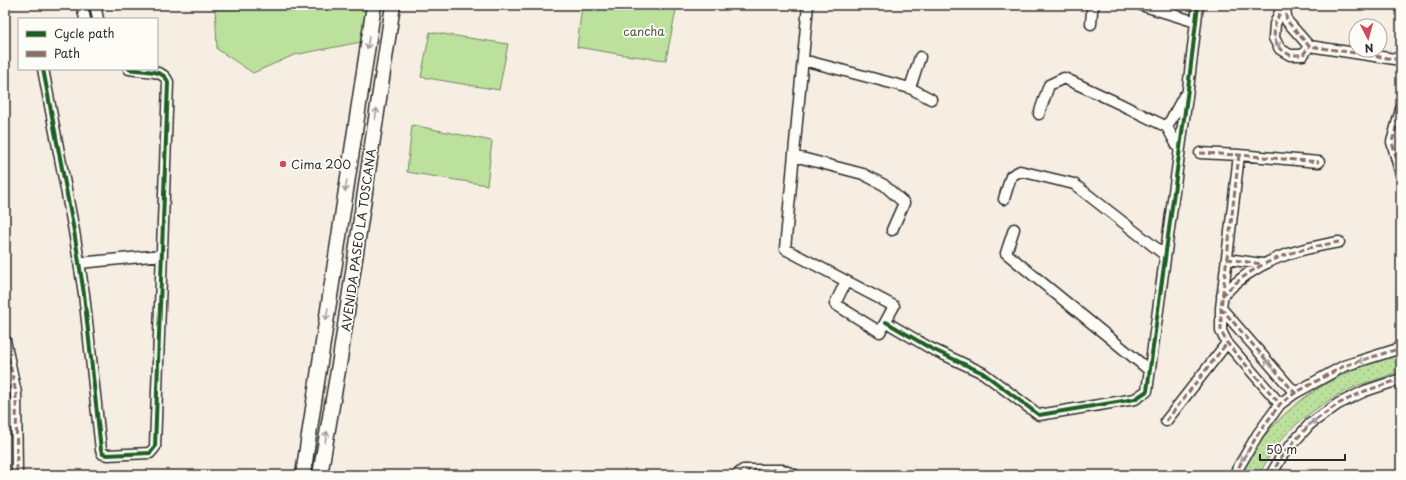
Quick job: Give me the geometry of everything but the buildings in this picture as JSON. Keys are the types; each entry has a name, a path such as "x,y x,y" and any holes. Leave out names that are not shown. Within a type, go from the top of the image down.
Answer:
{"street":[{"path":"82,5 85,18"},
{"path":"95,5 98,18"},
{"name":"AVENIDA PASEO LA TOSCANA","path":"303,475 348,166 374,5"},
{"name":"AVENIDA PASEO LA TOSCANA","path":"320,475 340,359 393,5"},
{"path":"808,5 785,249 894,306 880,332 835,304 846,281"},
{"path":"1091,24 1094,5"},
{"path":"1141,5 1196,22"},
{"path":"886,322 930,348 982,373 1039,414 1135,399 1147,391 1198,5"},
{"path":"1284,5 1275,24 1274,38 1280,49 1290,56 1303,55 1309,46"},
{"path":"1284,5 1287,21 1309,46 1401,60"},
{"path":"910,88 920,57"},
{"path":"803,60 910,88 931,99"},
{"path":"43,70 84,294 101,450 103,454 107,455 150,453 155,447 168,82 166,77 162,74 136,70"},
{"path":"1039,114 1049,85 1064,78 1167,128 1179,149"},
{"path":"1167,128 1188,89"},
{"path":"1401,109 1392,142 1401,176"},
{"path":"354,129 361,129 373,134"},
{"path":"1200,153 1319,162"},
{"path":"1239,155 1222,296 1221,331 1227,343 1280,404"},
{"path":"794,156 863,174 884,185 904,203 892,230"},
{"path":"348,166 360,170 368,169"},
{"path":"1004,199 1011,176 1020,171 1074,184 1165,256"},
{"path":"1014,229 1006,253 1149,370"},
{"path":"1222,296 1244,276 1262,264 1276,258 1339,242"},
{"path":"337,247 348,246 356,251"},
{"path":"79,263 162,255"},
{"path":"1227,259 1262,264"},
{"path":"332,281 340,286 351,285"},
{"path":"1221,308 1295,393"},
{"path":"5,340 16,393 17,475"},
{"path":"1166,421 1227,343"},
{"path":"1234,475 1258,434 1280,404 1295,393 1344,366 1401,348"},
{"path":"1271,475 1283,454 1310,424 1338,404 1365,391 1401,379"},
{"path":"737,475 743,470 783,470 795,475"}],"green space":[{"path":"215,5 367,5 361,42 294,55 253,73 217,49"},
{"name":"cancha","path":"582,5 677,5 666,60 577,47"},
{"path":"430,32 508,44 499,90 421,77"},
{"path":"412,125 492,141 487,185 407,172"},
{"path":"1398,355 1401,357 1401,368 1396,372 1355,387 1323,404 1292,428 1276,446 1259,475 1241,475 1253,451 1269,430 1284,414 1318,388 1356,369"}],"marked path":[{"path":"1283,5 1275,24 1274,38 1280,49 1290,55 1303,55 1309,46"},
{"path":"1284,5 1287,21 1309,46 1401,60"},
{"path":"1401,109 1392,142 1401,175"},
{"path":"1200,153 1319,162"},
{"path":"1239,155 1221,308 1221,331 1227,343 1280,404"},
{"path":"1222,296 1248,274 1275,259 1290,253 1339,242"},
{"path":"1227,259 1262,264"},
{"path":"1221,308 1295,393"},
{"path":"5,340 16,393 17,475"},
{"path":"1166,421 1227,343"},
{"path":"1234,475 1258,434 1280,404 1295,393 1344,366 1401,348"},
{"path":"1271,475 1283,454 1310,424 1338,404 1365,391 1401,379"},
{"path":"737,475 743,470 783,470 795,475"}],"cycle path":[{"path":"886,322 930,348 983,373 1039,415 1135,399 1147,391 1198,5"},
{"path":"43,70 74,231 84,294 101,450 103,454 107,455 150,453 155,447 168,82 161,74 151,71 134,70"}],"place":[{"name":"Cima 200","path":"283,164"}]}
